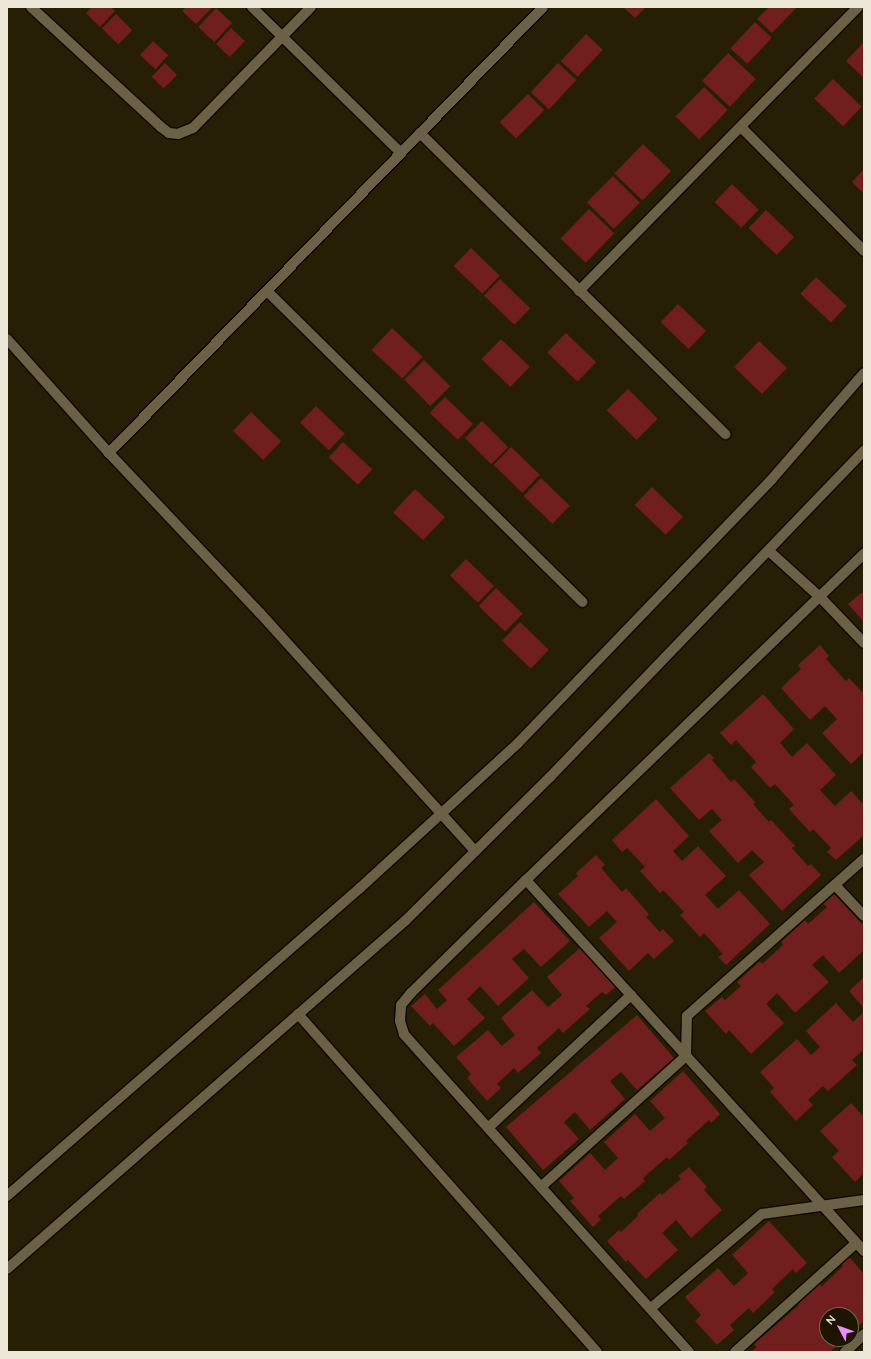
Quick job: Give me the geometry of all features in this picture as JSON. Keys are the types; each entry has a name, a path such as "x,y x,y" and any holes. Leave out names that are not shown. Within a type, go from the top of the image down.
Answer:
{"street":[{"path":"32,7 160,127 169,133 178,134 193,128 311,7"},
{"path":"252,7 401,153"},
{"path":"110,453 543,7"},
{"path":"579,291 858,7"},
{"path":"741,127 864,251"},
{"path":"420,133 725,434"},
{"path":"267,291 582,602"},
{"path":"7,339 110,453 260,613 475,851"},
{"path":"7,1196 360,888 518,743 772,479 864,373"},
{"path":"7,1268 405,921 550,777 864,451"},
{"path":"769,551 821,598 864,643"},
{"path":"689,1352 542,1186 404,1034 400,1021 401,1005 411,993 526,880 821,598 864,554"},
{"path":"542,1186 686,1056 687,1016 864,858"},
{"path":"526,880 864,1251"},
{"path":"835,885 864,916"},
{"path":"489,1127 631,995"},
{"path":"298,1014 597,1352"},
{"path":"651,1308 762,1214 864,1200"},
{"path":"735,1352 856,1243"},
{"path":"845,1352 864,1334"}],"building":[{"path":"92,7 111,7 115,11 100,27 86,13"},
{"path":"186,7 212,8 196,24 182,11"},
{"path":"623,7 646,7 635,18"},
{"path":"769,7 797,7 772,33 757,19"},
{"path":"216,8 232,23 214,42 198,27"},
{"path":"116,14 132,30 118,44 102,28"},
{"path":"755,22 772,38 747,64 730,48"},
{"path":"231,28 245,41 230,57 216,44"},
{"path":"586,34 603,50 578,77 561,61"},
{"path":"153,41 168,55 155,69 140,55"},
{"path":"864,42 864,78 846,61"},
{"path":"728,53 756,79 730,107 702,81"},
{"path":"165,63 177,75 164,88 152,76"},
{"path":"558,63 576,80 549,109 531,92"},
{"path":"833,79 862,107 843,126 814,98"},
{"path":"704,87 728,110 699,139 676,116"},
{"path":"528,94 544,110 516,139 500,122"},
{"path":"643,144 671,171 643,201 615,173"},
{"path":"864,169 864,194 852,182"},
{"path":"613,176 640,203 614,229 587,202"},
{"path":"732,184 759,210 741,228 715,202"},
{"path":"589,209 614,233 586,263 561,238"},
{"path":"766,210 794,237 777,255 749,228"},
{"path":"471,248 500,276 482,294 454,266"},
{"path":"816,277 847,306 831,322 800,294"},
{"path":"500,279 530,308 514,325 484,296"},
{"path":"678,304 706,331 689,349 661,322"},
{"path":"392,328 423,357 402,379 372,350"},
{"path":"566,333 596,362 577,382 547,352"},
{"path":"501,339 530,367 510,387 482,359"},
{"path":"759,341 787,368 762,394 734,367"},
{"path":"424,360 450,386 430,406 404,380"},
{"path":"628,389 658,419 636,440 607,410"},
{"path":"445,397 473,424 458,440 430,413"},
{"path":"316,406 345,434 329,450 300,423"},
{"path":"251,412 281,441 263,460 233,431"},
{"path":"482,421 508,447 491,464 465,438"},
{"path":"343,442 372,469 358,485 329,457"},
{"path":"511,447 540,475 522,493 494,465"},
{"path":"541,478 570,506 552,524 524,496"},
{"path":"652,487 683,517 666,535 635,505"},
{"path":"415,489 445,517 423,540 393,512"},
{"path":"466,559 494,586 478,603 450,576"},
{"path":"496,588 523,614 505,632 479,606"},
{"path":"864,592 864,622 848,604"},
{"path":"520,622 549,650 531,668 502,641"},
{"path":"820,645 829,656 826,659 846,681 849,678 864,694 864,752 851,764 822,733 837,719 825,706 810,720 781,688 801,669 798,665"},
{"path":"763,694 794,729 780,743 792,757 807,743 836,775 820,790 835,806 851,791 864,805 864,835 836,860 827,852 831,848 813,829 810,832 789,809 794,805 775,784 770,788 751,767 756,762 736,740 731,745 720,733"},
{"path":"709,753 714,758 712,760 731,782 734,779 755,802 753,804 769,822 771,820 795,846 792,848 808,866 811,864 821,875 782,911 749,875 764,862 752,850 738,863 709,831 722,820 712,809 699,820 670,788"},
{"path":"656,799 689,836 673,851 682,861 698,846 726,876 705,895 718,909 739,890 770,924 726,965 718,957 723,954 704,933 700,937 680,915 684,912 663,890 660,893 640,871 645,867 627,848 622,852 612,840"},
{"path":"596,855 605,865 601,868 622,892 626,888 649,914 646,917 660,932 663,929 674,941 654,959 648,953 629,971 599,938 617,922 607,911 589,927 558,894 578,876 576,873"},
{"path":"834,894 864,926 864,950 839,973 823,955 812,965 829,982 795,1013 777,993 766,1004 784,1023 751,1054 729,1030 726,1034 705,1011 722,997 725,1000 741,986 737,982 760,961 762,964 783,945 781,942 805,920 808,924 827,907 823,904"},
{"path":"534,902 570,941 541,967 524,949 512,959 529,978 498,1006 480,986 467,999 485,1018 454,1046 433,1023 430,1026 411,1006 425,994 437,1009 447,1000 438,990"},
{"path":"580,948 615,987 606,995 602,992 586,1006 590,1009 563,1033 559,1028 537,1048 541,1053 518,1073 514,1068 497,1084 501,1088 487,1101 467,1078 471,1074 456,1057 488,1030 502,1046 515,1035 501,1018 532,990 548,1007 562,995 547,977"},
{"path":"864,977 864,1008 849,991"},
{"path":"836,1003 853,1022 864,1012 864,1049 852,1060 857,1065 828,1091 823,1086 808,1100 813,1105 796,1121 770,1092 774,1088 760,1072 797,1039 811,1055 820,1047 806,1031"},
{"path":"637,1015 674,1058 637,1090 621,1072 610,1081 625,1099 590,1130 575,1112 564,1122 579,1139 543,1170 506,1127"},
{"path":"683,1071 720,1114 711,1123 709,1120 686,1141 688,1143 669,1160 667,1157 643,1178 645,1181 624,1199 621,1196 598,1216 601,1220 593,1227 570,1201 574,1198 559,1181 590,1153 605,1170 618,1158 604,1142 635,1114 650,1131 665,1118 650,1101"},
{"path":"851,1103 864,1117 864,1173 855,1182 832,1157 839,1151 820,1131"},
{"path":"689,1167 707,1187 704,1190 722,1210 691,1238 676,1220 662,1233 678,1250 646,1279 628,1260 626,1262 607,1241 619,1230 621,1232 638,1216 637,1214 660,1193 662,1195 681,1179 678,1176"},
{"path":"769,1221 807,1263 796,1273 793,1269 772,1289 775,1292 753,1313 749,1308 730,1325 734,1330 717,1345 695,1321 701,1315 685,1297 718,1268 734,1286 748,1273 732,1255"},
{"path":"849,1257 864,1274 864,1321 859,1326 859,1307 819,1307 819,1347 836,1347 830,1352 751,1352 757,1347 754,1344 799,1305 798,1304 820,1284 822,1286 843,1266 840,1265"}]}
